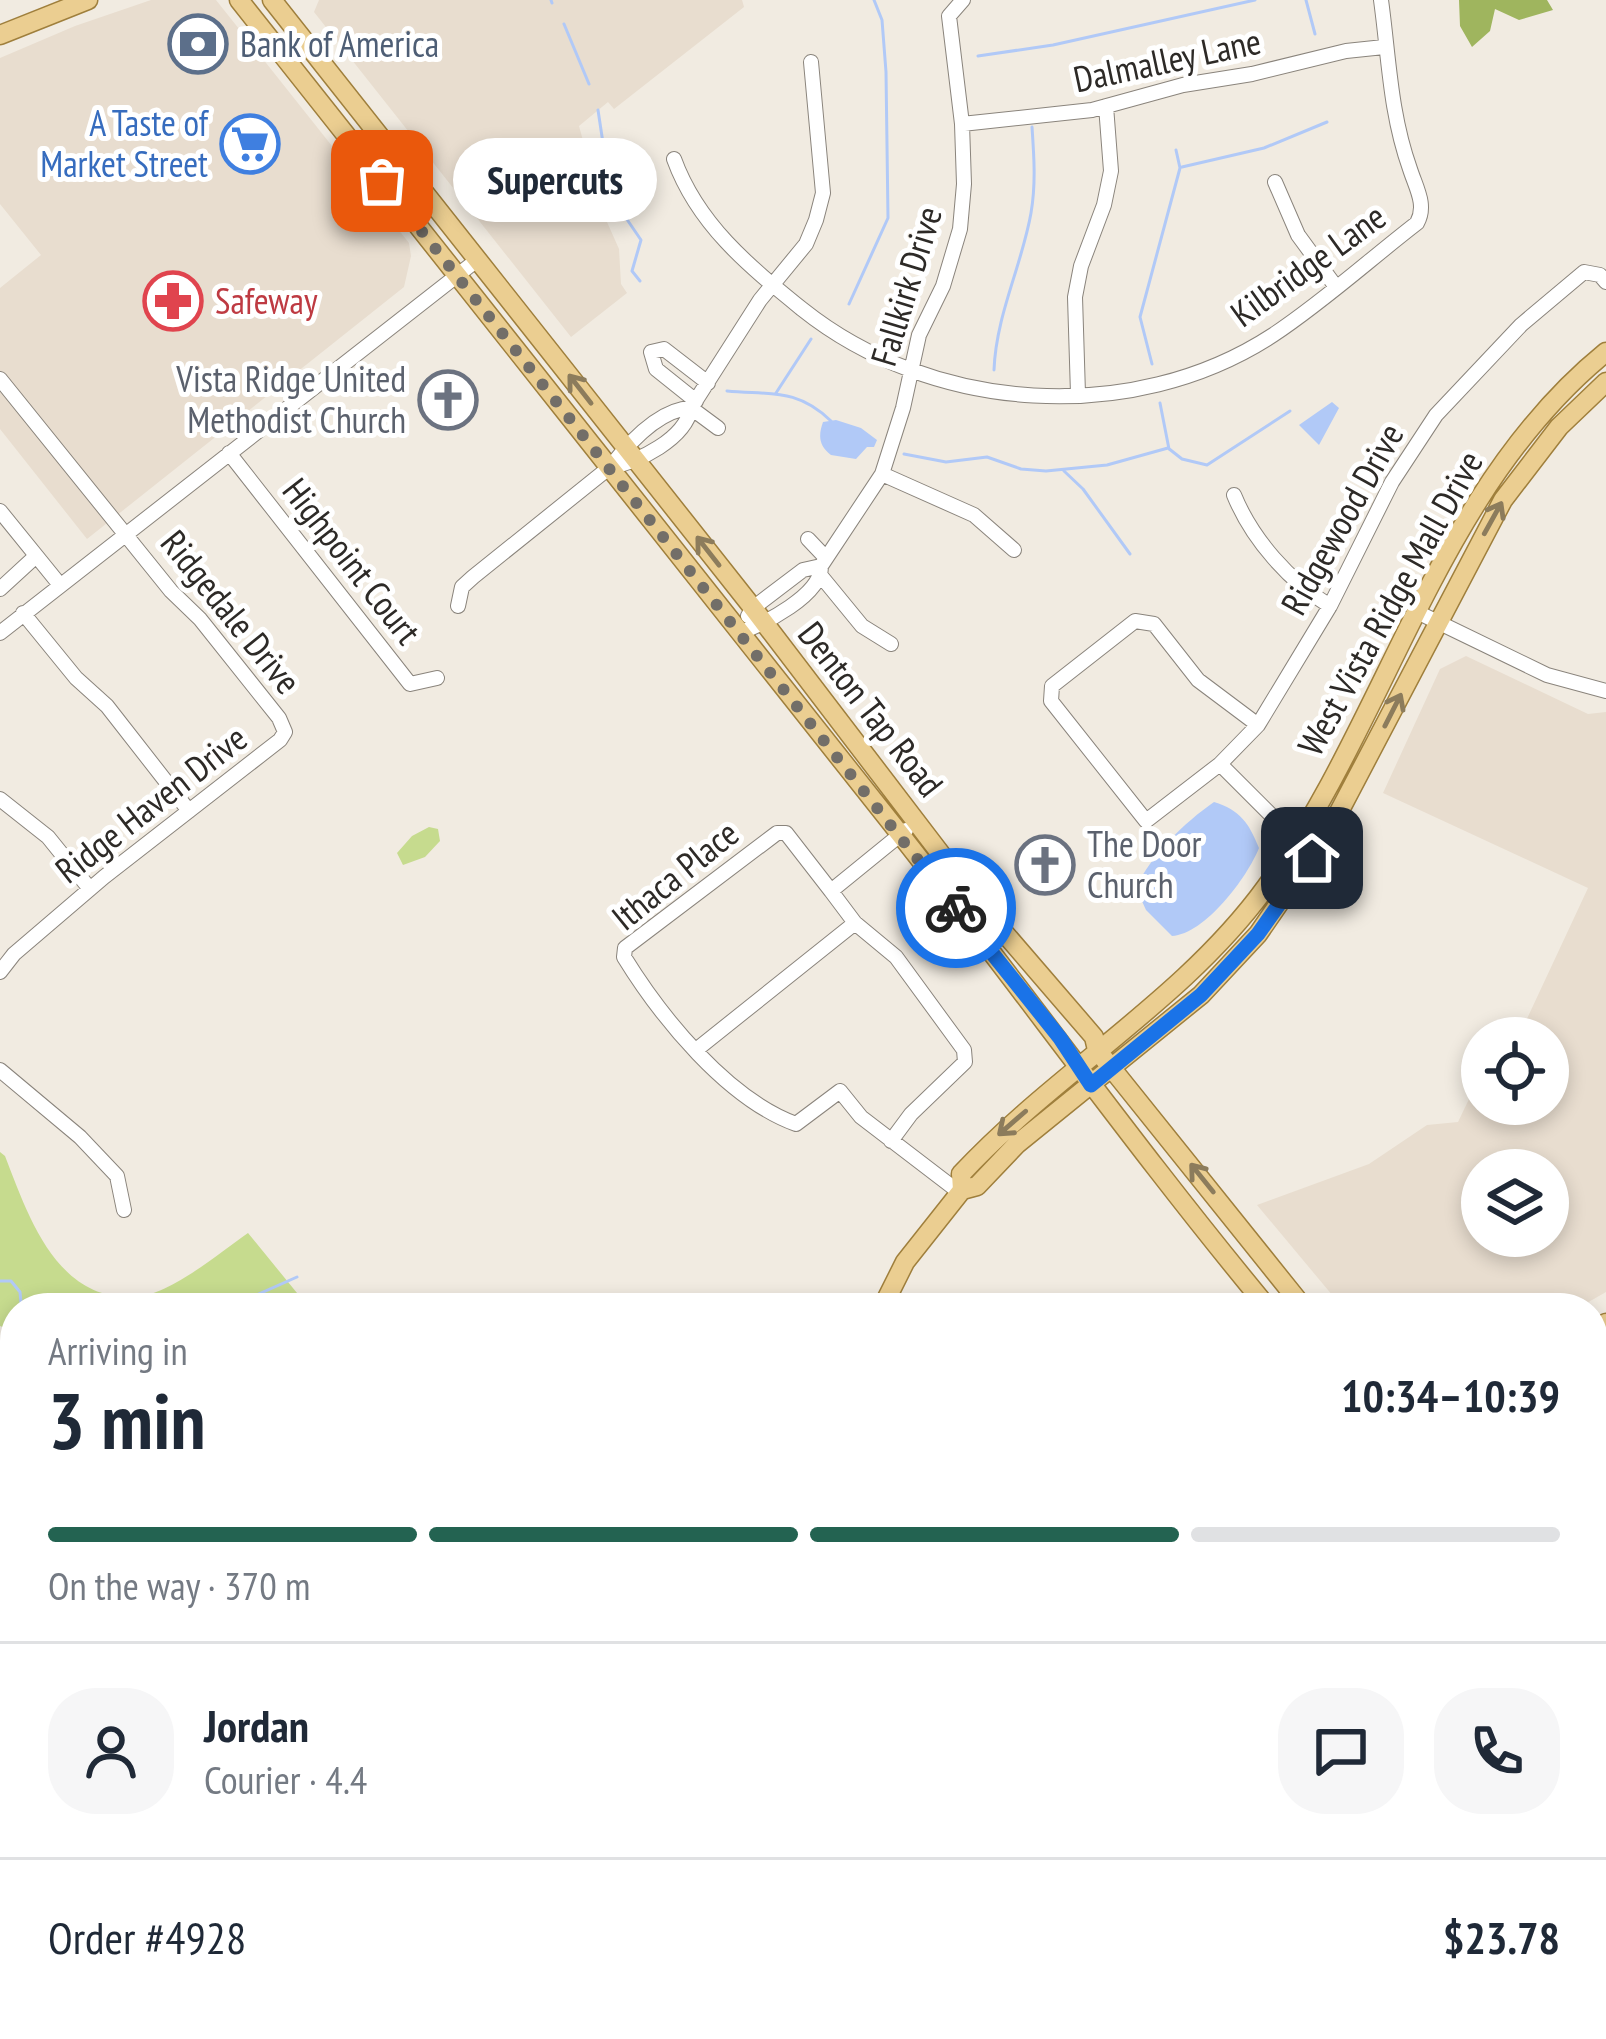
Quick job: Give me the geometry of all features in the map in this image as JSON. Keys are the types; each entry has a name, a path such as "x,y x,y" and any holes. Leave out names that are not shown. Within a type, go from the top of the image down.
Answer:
{"main road":[{"path":"0,35 88,0"},
{"path":"239,0 285,58 307,67 345,114 355,118 362,114"},
{"path":"279,4 428,199"},
{"name":"Denton Tap Road","path":"285,58 740,633 1094,1037 1097,1050 1293,1293"},
{"path":"350,140 369,137 410,187 428,199"},
{"name":"Denton Tap Road","path":"428,199 758,616 1091,1085 1255,1293"},
{"name":"West Vista Ridge Mall Drive","path":"1606,352 1560,395 1483,492 1415,611 1299,836 1230,932 994,1138 961,1174 960,1191 977,1186 1017,1144 1222,973 1258,934 1312,858 1370,756 1503,500 1559,427 1606,382"},
{"path":"1299,836 1312,858"},
{"path":"890,1293 905,1262 960,1191"},
{"path":"1216,1246 1244,1229"}],"street":[{"path":"1381,0 1384,47"},
{"name":"Fallkirk Drive","path":"740,633 802,570 823,567 882,474 895,439 919,335 953,260 960,229 962,124 949,16 959,2"},
{"name":"Dalmalley Lane","path":"962,124 1106,106 1183,85 1384,47"},
{"name":"Kilbridge Lane","path":"674,159 707,221 772,285 842,339 947,384 981,391 1078,394 1148,386 1228,358 1271,336 1417,223 1423,213 1404,153 1384,47"},
{"path":"458,606 462,587 473,577 631,455 674,409 693,404 772,285 806,244 823,193 811,62"},
{"path":"1078,394 1076,297 1111,171 1106,106"},
{"path":"1275,182 1298,236 1336,287"},
{"path":"0,633 229,453 451,268 477,260"},
{"name":"Ridgewood Drive","path":"1258,725 1198,680 1154,624 1135,621 1052,686 1051,701 1146,821 1220,764 1258,725 1330,606 1392,482 1436,415 1521,325 1584,272 1600,275 1606,283"},
{"path":"708,383 664,349 651,352 656,369 718,428"},
{"name":"Ridgedale Drive","path":"0,379 170,591 267,702 285,732"},
{"name":"Highpoint Court","path":"229,453 410,684 437,678"},
{"path":"882,474 974,514 1014,550"},
{"path":"1234,495 1245,521 1303,590 1330,606"},
{"path":"0,511 60,585"},
{"path":"808,539 862,626 891,644"},
{"path":"0,589 36,556"},
{"path":"1415,611 1547,675 1606,691"},
{"path":"22,613 76,678 107,706 189,811"},
{"name":"Ridge Haven Drive","path":"0,972 14,954 90,889 285,732"},
{"path":"1220,764 1299,836"},
{"path":"0,799 48,837 90,889"},
{"path":"891,1141 911,1114 965,1062 964,1050 896,957 855,923 831,891 908,828"},
{"name":"Ithaca Place","path":"831,891 786,833 778,833 626,948 624,957 641,986 722,1077 796,1124 841,1091 861,1117 960,1191"},
{"path":"696,1050 855,923"},
{"path":"0,1070 80,1137 117,1176 124,1210"}],"shaded area":[{"path":"151,0 216,0 409,243 411,256 404,287 87,539 0,429 0,288 41,255 0,204 0,58"},
{"path":"319,0 742,0 744,7 614,109 608,102 579,126 603,213 619,249 621,284 627,293 571,337 314,12"},
{"path":"1466,656 1588,714 1606,712 1606,1292 1330,1293 1257,1205 1369,1164 1427,1125 1458,1122 1461,1116 1461,1125 1569,1125 1569,1017 1528,1017 1588,888 1383,793 1440,669"}],"green space":[{"path":"1459,0 1547,0 1553,10 1519,20 1495,9 1490,31 1472,47 1460,26"},
{"path":"429,827 438,829 440,841 425,857 403,865 397,853 412,836"},
{"path":"0,1152 49,1250 65,1270 102,1293 0,1293"},
{"path":"248,1233 297,1293 153,1293 193,1272"}],"water":[{"path":"1332,402 1339,408 1319,445 1299,425"},
{"path":"836,420 861,428 877,440 874,447 867,447 856,459 831,455 820,432 823,422"},
{"path":"1214,802 1242,819 1259,848 1235,888 1211,915 1172,936 1146,910 1136,888 1169,840"}],"waterway":[{"path":"849,304 888,218 886,72 882,20 874,0"},
{"path":"978,56 1053,45 1255,0"},
{"path":"1306,0 1315,34"},
{"path":"564,24 589,84"},
{"path":"598,110 611,196 641,240 632,271 640,281"},
{"path":"1182,167 1264,148 1327,122"},
{"path":"994,370 999,330 1031,213 1032,127"},
{"path":"1152,364 1140,317 1180,168 1176,150"},
{"path":"776,393 811,339"},
{"path":"727,391 795,398 831,421"},
{"path":"1160,403 1169,449"},
{"path":"904,454 946,462 987,457 1021,469 1046,471 1107,465 1168,448 1182,459 1207,465 1290,411"},
{"path":"1064,471 1083,489 1130,554"},
{"path":"261,1293 297,1277"},
{"path":"0,1281 11,1281 20,1293"}],"way so far":[{"path":"382,181 956,908"}],"place":[{"name":"Bank of America","path":"198,44"},
{"name":"A Taste of Market Street","path":"250,144"},
{"name":"Supercuts","path":"382,181"},
{"name":"Safeway","path":"173,301"},
{"name":"Vista Ridge United Methodist Church","path":"448,400"},
{"name":"The Door Church","path":"1045,865"}],"route":[{"path":"956,908 1060,1038 1091,1085 1201,995 1258,934 1312,858"}]}
